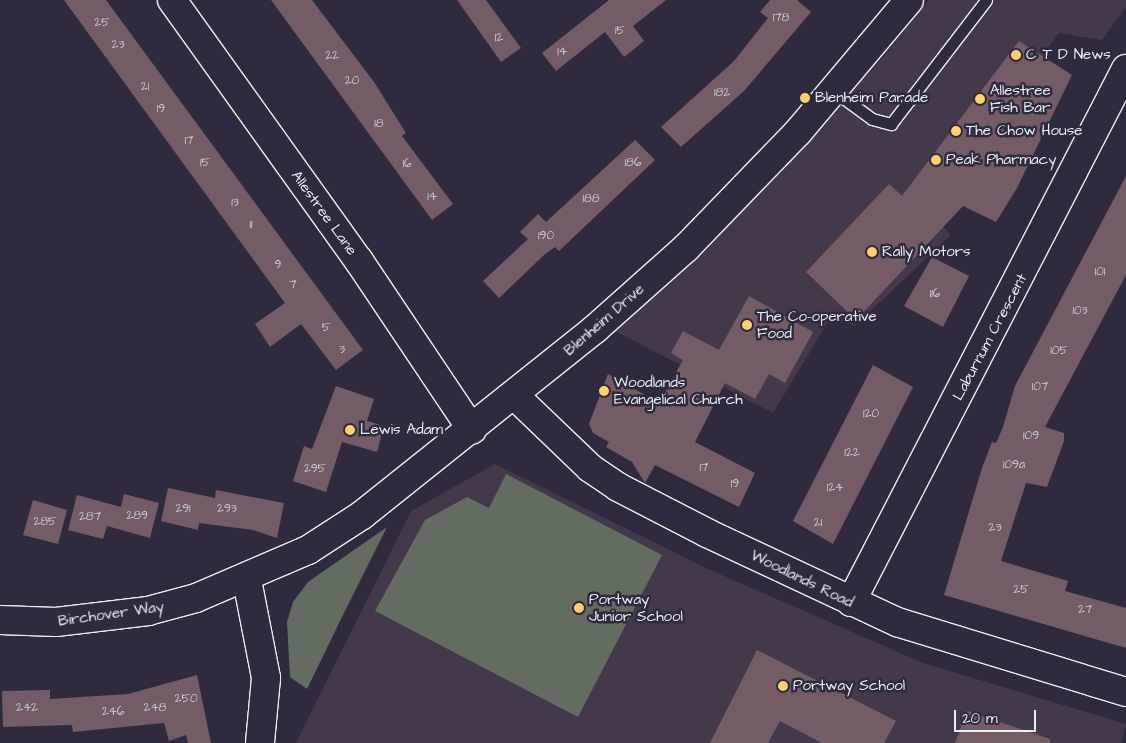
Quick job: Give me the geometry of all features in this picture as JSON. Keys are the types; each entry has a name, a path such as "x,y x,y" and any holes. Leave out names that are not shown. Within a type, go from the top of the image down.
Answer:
{"street":[{"name":"Allestree Lane","path":"172,0 359,261 472,430"},
{"name":"Blenheim Drive","path":"247,580 308,550 362,516 514,396 686,248 834,91 909,0"},
{"name":"Laburnum Crescent","path":"851,602 1126,69"},
{"name":"Woodlands Road","path":"514,396 570,450 618,487 851,602 945,637 1126,692"},
{"name":"Birchover Way","path":"0,620 56,622 148,611 247,580"},
{"path":"247,580 266,678 260,743"}],"lane":[{"path":"834,91 872,119 891,124 986,0"}],"shaded area":[{"path":"929,0 1126,0 1126,7 1102,40 1059,33 929,211 951,235 855,326 831,317 773,413 615,331 701,256 884,56"},
{"name":"Portway Junior School","path":"495,464 706,568 923,663 1126,724 1121,743 296,743 411,511"}],"green space":[{"path":"506,474 662,555 578,717 375,611 425,520 467,497 489,508"},
{"path":"387,527 307,689 290,677 287,622 293,602 308,582"}],"building":[{"path":"64,0 106,0 363,350 336,370 301,324 270,347 255,324 285,303"},
{"path":"271,0 312,0 374,82 406,133 402,136 453,204 432,220"},
{"path":"457,0 486,0 521,48 501,62"},
{"path":"609,0 666,0 633,26 644,41 624,57 605,32 556,71 542,53"},
{"path":"770,0 797,0 811,12 744,91 681,147 661,127 734,61 768,18 760,12"},
{"path":"1019,41 1072,75 1017,188 996,222 963,206 856,320 806,272 889,184 902,196"},
{"path":"635,140 655,160 559,251 555,247 544,255 499,298 483,281 528,239 520,232 538,214 546,222"},
{"path":"1126,176 1126,275 1045,427 1064,433 1064,441 1047,487 1026,483 1001,561 1068,581 1065,591 1126,608 1126,648 944,595 982,468 992,442 996,443 1003,427 1015,386"},
{"path":"932,257 969,276 943,327 904,306"},
{"path":"749,296 813,332 785,383 769,374 755,399 725,383 695,442 755,473 739,507 655,465 645,483 632,462 606,447 609,442 593,433 589,424 608,374 659,403 683,360 671,353 683,331 719,350"},
{"path":"873,365 913,387 833,544 793,521"},
{"path":"336,386 374,399 367,421 384,426 377,452 342,442 326,492 293,481 304,446 312,449"},
{"path":"168,488 215,498 216,490 284,503 277,538 253,530 199,523 198,530 161,521"},
{"path":"124,494 159,503 150,538 107,526 103,539 68,530 77,495 121,507"},
{"path":"33,500 67,510 58,544 23,535"},
{"name":"Portway School","path":"757,650 896,721 884,743 822,743 780,721 768,743 710,743"},
{"path":"197,675 211,743 188,743 186,735 169,741 164,723 73,732 72,725 3,727 2,691 50,690 50,699 128,694"},
{"path":"967,711 1050,739 1050,743 955,743"}],"place":[{"name":"C T D News","path":"1016,55"},
{"name":"Blenheim Parade","path":"805,98"},
{"name":"Allestree Fish Bar","path":"980,99"},
{"name":"The Chow House","path":"956,131"},
{"name":"Peak Pharmacy","path":"936,160"},
{"name":"Rally Motors","path":"872,252"},
{"name":"The Co-operative Food","path":"747,325"},
{"name":"Woodlands Evangelical Church","path":"604,391"},
{"name":"Lewis Adam","path":"350,430"},
{"name":"Portway Junior School","path":"579,608"},
{"name":"Portway School","path":"783,686"}]}
